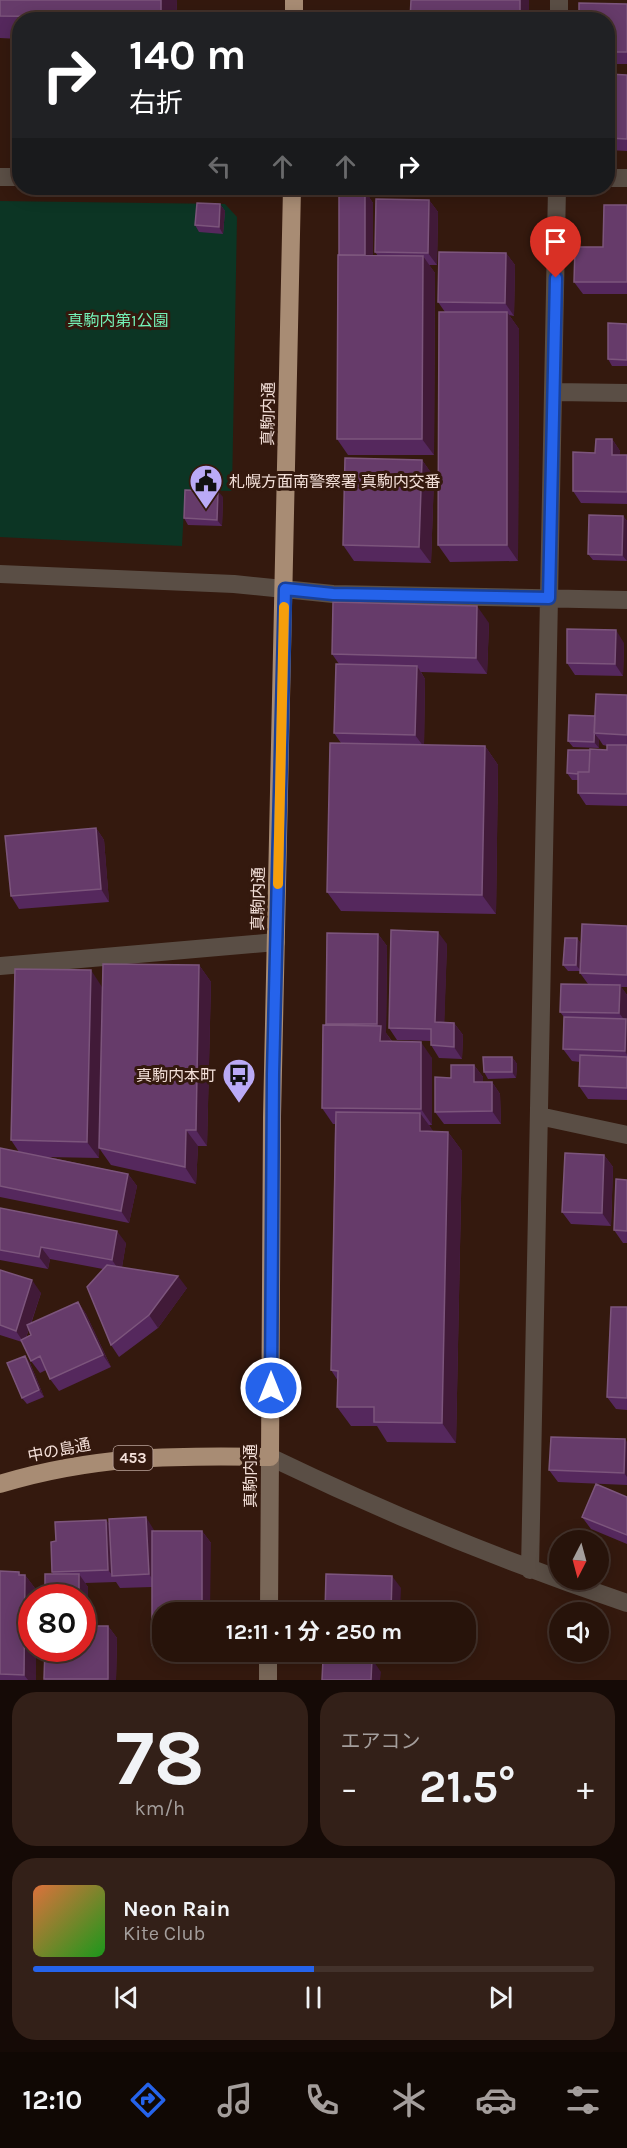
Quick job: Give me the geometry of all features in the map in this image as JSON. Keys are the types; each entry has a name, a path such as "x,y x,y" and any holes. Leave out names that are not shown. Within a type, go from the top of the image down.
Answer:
{"highway":[{"name":"真駒内通","path":"270,1457 276,942 292,195"},
{"name":"中の島通","path":"0,1484 57,1469 147,1456 270,1457"}],"street":[{"path":"530,1570 557,195"},
{"path":"554,392 627,393"},
{"path":"0,574 234,584 333,594 627,600"},
{"path":"0,966 276,942"},
{"path":"540,1116 627,1135"},
{"path":"270,1457 328,1485 530,1570 627,1602"},
{"name":"真駒内通","path":"269,1602 270,1457"},
{"path":"268,1662 268,1680"}],"green space":[{"name":"真駒内第1公園","path":"0,201 225,204 237,217 232,491 185,490 182,546 0,537"}],"building":[{"path":"0,0 161,0 161,12 12,12 12,16 0,16"},
{"path":"411,0 520,0 520,12 410,12"},
{"path":"579,3 627,4 627,52 615,52 615,12 579,12"},
{"path":"615,74 627,75 627,139 615,138"},
{"path":"339,195 365,195 365,255 339,255"},
{"path":"376,199 429,200 428,253 375,252"},
{"path":"197,203 220,204 219,227 195,225"},
{"path":"604,205 627,205 627,282 574,282 575,247 603,247"},
{"path":"439,252 506,253 505,303 438,302"},
{"path":"338,255 423,256 422,439 337,439"},
{"path":"439,312 507,312 507,545 438,545"},
{"path":"608,323 627,324 627,360 608,359"},
{"path":"596,439 612,439 612,455 627,455 627,492 573,491 573,452 595,453"},
{"path":"345,458 422,460 419,547 343,545"},
{"path":"185,490 218,491 217,520 184,518"},
{"path":"589,515 623,516 622,555 588,554"},
{"path":"333,602 477,606 476,658 332,654"},
{"path":"567,629 616,630 615,664 567,663"},
{"path":"336,664 417,666 415,735 334,733"},
{"path":"596,694 627,695 627,735 594,733"},
{"path":"569,715 595,716 594,742 568,741"},
{"path":"330,743 485,746 482,895 327,892"},
{"path":"607,745 627,745 627,794 578,793 578,772 589,772 590,749 607,750"},
{"path":"568,750 590,750 589,772 567,773"},
{"path":"96,828 101,889 11,896 5,836"},
{"path":"582,924 627,926 627,975 580,973"},
{"path":"391,930 438,932 435,1022 454,1023 454,1047 431,1045 431,1029 389,1028"},
{"path":"327,933 378,934 377,1024 326,1024"},
{"path":"565,938 577,938 576,965 563,965"},
{"path":"103,964 199,965 196,1130 186,1130 185,1167 99,1148"},
{"path":"15,969 91,970 87,1142 11,1140"},
{"path":"561,984 620,985 619,1013 560,1012"},
{"path":"564,1017 626,1019 625,1051 563,1049"},
{"path":"323,1025 381,1026 380,1041 421,1042 421,1109 322,1108"},
{"path":"580,1055 627,1057 627,1088 579,1086"},
{"path":"483,1057 512,1057 512,1072 484,1072"},
{"path":"451,1065 474,1065 474,1082 492,1082 492,1111 435,1112 435,1077 451,1078"},
{"path":"336,1112 420,1113 420,1131 448,1132 442,1423 374,1422 374,1407 337,1407 338,1371 331,1370"},
{"path":"0,1148 128,1174 121,1211 0,1186"},
{"path":"565,1153 604,1155 602,1213 562,1212"},
{"path":"616,1179 627,1180 627,1231 614,1230"},
{"path":"0,1208 117,1231 112,1260 41,1247 39,1257 0,1250"},
{"path":"107,1265 178,1276 149,1315 111,1345 87,1287"},
{"path":"0,1270 32,1280 16,1331 0,1325"},
{"path":"78,1302 103,1355 50,1379 40,1356 31,1361 21,1340 31,1335 27,1325"},
{"path":"611,1307 627,1307 627,1398 607,1397"},
{"path":"25,1356 39,1390 22,1398 7,1363"},
{"path":"551,1437 625,1439 624,1473 549,1470"},
{"path":"596,1484 627,1497 627,1535 582,1517"},
{"path":"146,1517 149,1574 112,1576 109,1519"},
{"path":"106,1520 108,1570 52,1572 51,1542 56,1541 55,1522"},
{"path":"152,1531 202,1531 202,1602 152,1602"},
{"path":"0,1571 19,1572 19,1575 25,1575 25,1584 18,1584 18,1662 24,1662 24,1675 0,1674"},
{"path":"45,1574 79,1574 79,1584 45,1584"},
{"path":"326,1574 392,1576 391,1602 325,1602"},
{"path":"96,1626 108,1626 108,1679 44,1679 45,1662 96,1662"},
{"path":"323,1662 372,1662 371,1680 322,1680"}],"slow traffic":[{"path":"278,884 284,607"}],"place":[{"name":"札幌方面南警察署 真駒内交番","path":"206,510"},
{"name":"真駒内本町","path":"239,1104"}],"route":[{"path":"271,1388 273,1074 285,589 333,594 549,598 556,278"}]}
